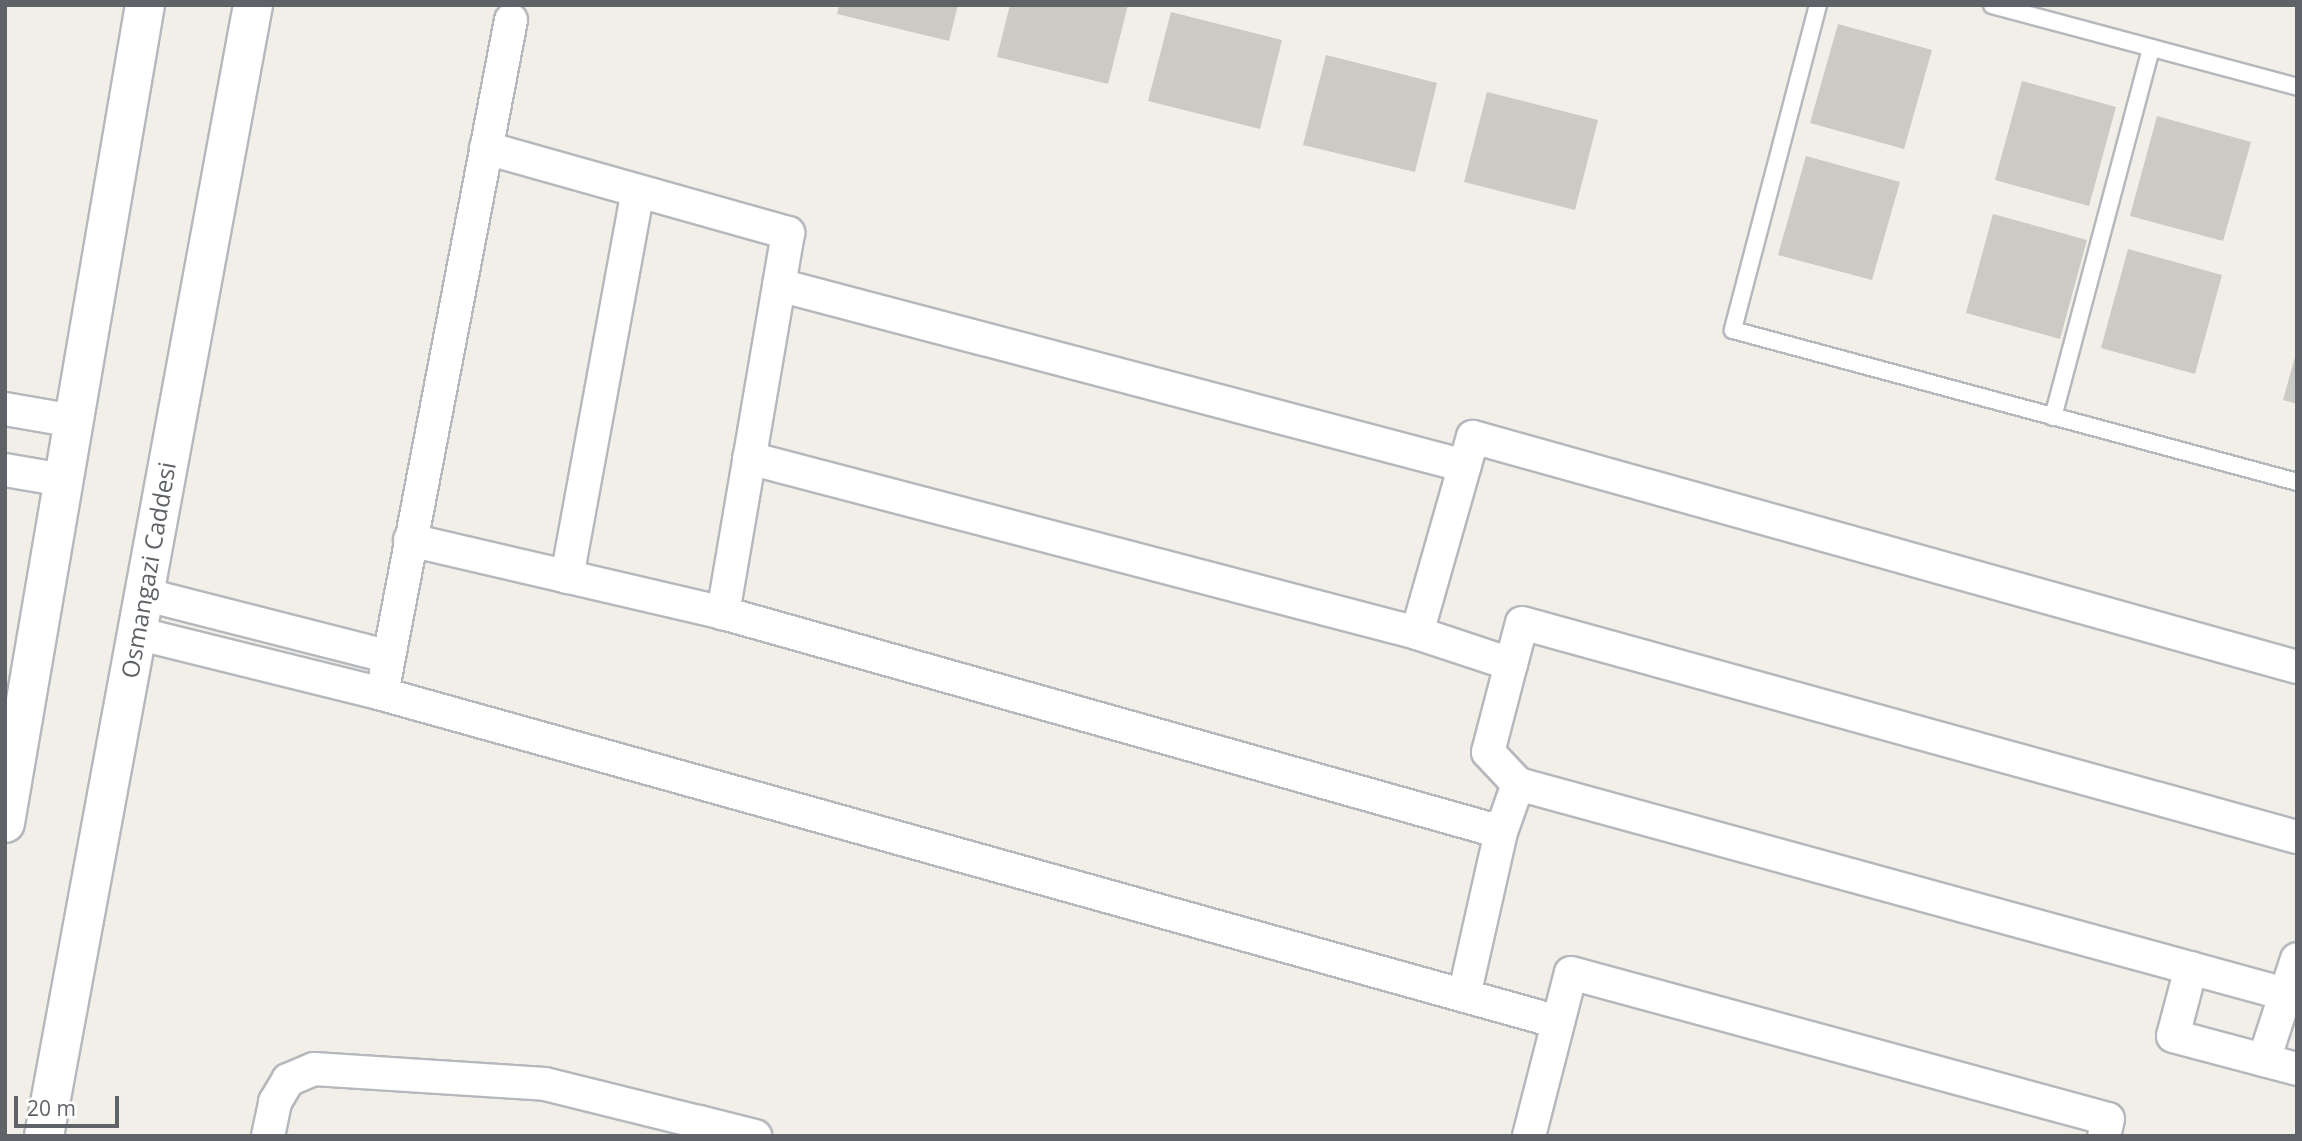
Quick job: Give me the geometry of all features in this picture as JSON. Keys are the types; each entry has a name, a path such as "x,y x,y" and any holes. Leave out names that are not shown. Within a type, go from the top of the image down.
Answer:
{"street":[{"path":"5,823 145,5"},
{"name":"Osmangazi Caddesi","path":"44,1136 253,5"},
{"path":"382,694 387,656 512,20"},
{"path":"486,148 788,233 723,613"},
{"path":"567,577 638,191"},
{"path":"779,285 1465,466"},
{"path":"5,410 74,421"},
{"path":"1418,633 1473,437 2297,667"},
{"path":"750,458 1418,633 1511,664"},
{"path":"5,470 63,480"},
{"path":"410,540 723,613 1502,832"},
{"path":"143,594 387,656"},
{"path":"2285,994 1518,784 1488,752 1522,623 2297,836"},
{"path":"136,633 382,694 1558,1022"},
{"path":"1464,996 1502,832 1518,784"},
{"path":"2264,1060 2297,959"},
{"path":"2191,968 2174,1036 2297,1069"},
{"path":"1529,1136 1571,972 2108,1119 2104,1136"},
{"path":"268,1136 275,1102 288,1080 314,1069 545,1084 707,1129 755,1136"}],"lane":[{"path":"1818,5 1733,330 2297,482"},
{"path":"1992,5 2297,87"},
{"path":"2053,417 2151,48"}],"building":[{"path":"839,5 958,5 949,41 837,14"},
{"path":"1010,5 1128,5 1108,84 997,57"},
{"path":"1171,12 1282,40 1260,129 1148,101"},
{"path":"1838,24 1932,50 1904,149 1810,123"},
{"path":"1326,55 1437,83 1415,172 1303,145"},
{"path":"2022,81 2116,107 2089,206 1995,180"},
{"path":"1487,92 1598,120 1575,210 1464,182"},
{"path":"2157,116 2251,142 2223,241 2130,216"},
{"path":"1806,156 1900,182 1872,280 1778,255"},
{"path":"1993,214 2087,240 2060,339 1966,313"},
{"path":"2128,249 2222,275 2195,374 2101,348"},
{"path":"2297,353 2297,404 2283,400"}]}
